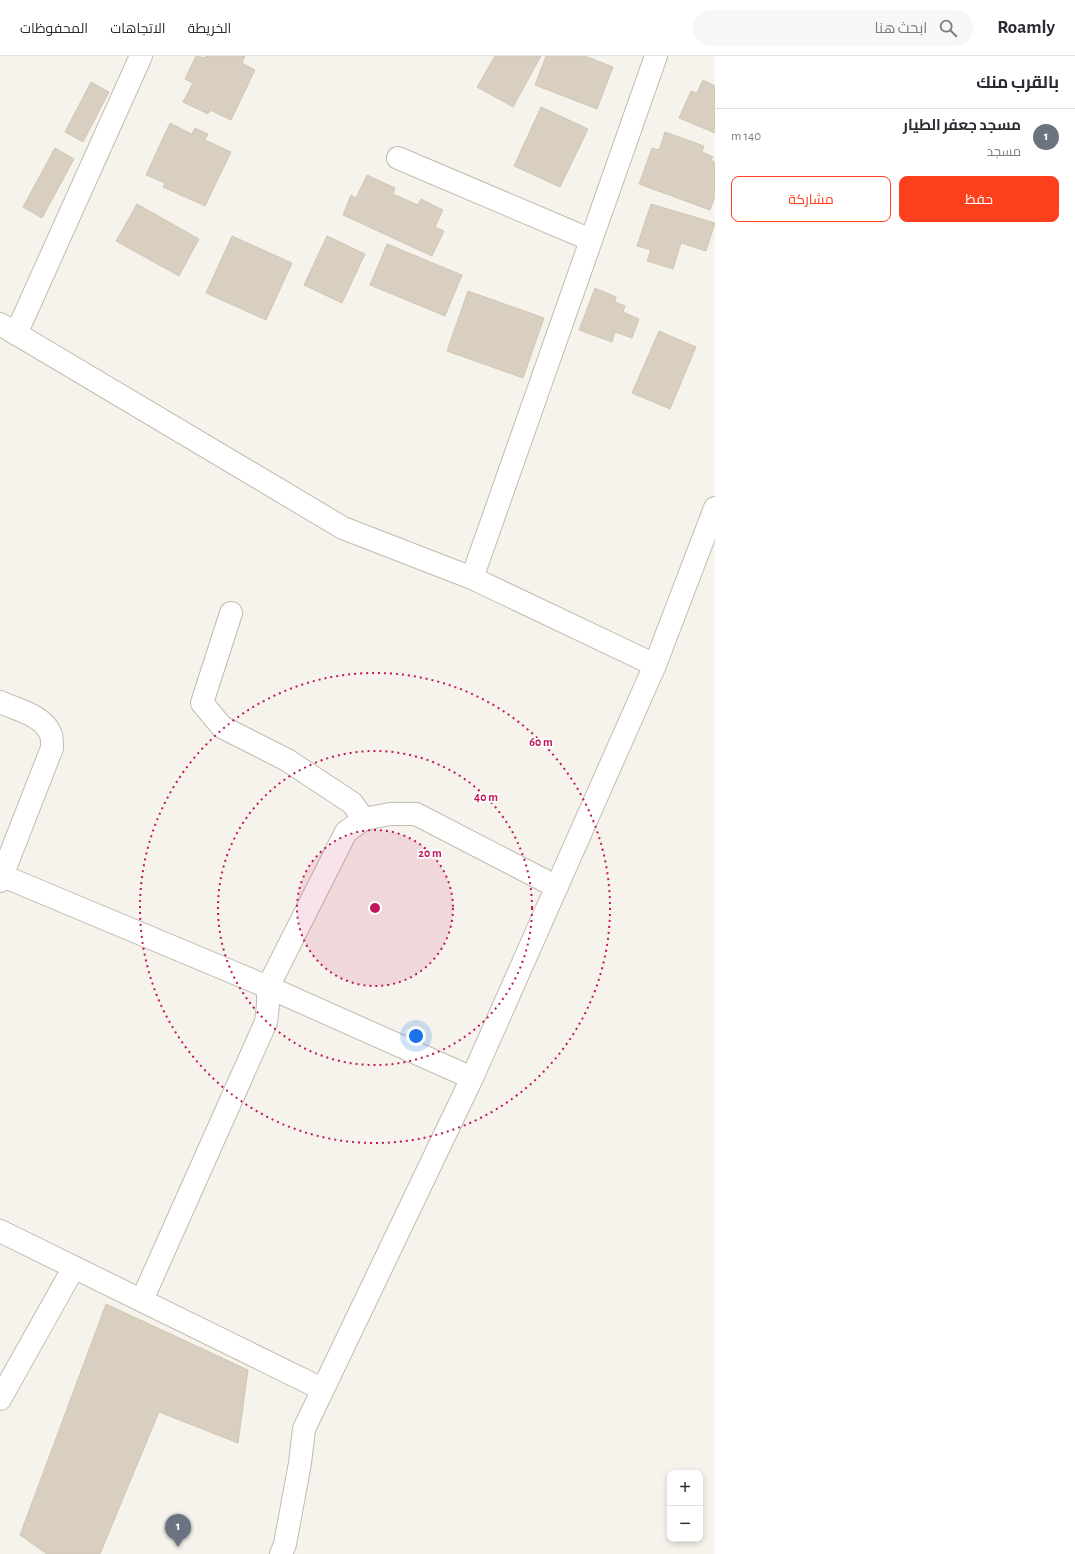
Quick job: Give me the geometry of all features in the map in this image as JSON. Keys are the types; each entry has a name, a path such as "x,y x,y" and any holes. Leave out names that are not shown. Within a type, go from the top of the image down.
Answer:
{"street":[{"path":"141,56 8,329 343,528 472,578 655,665"},
{"path":"472,578 656,56"},
{"path":"398,158 591,240"},
{"path":"281,1554 285,1544 300,1463 304,1429 472,1078 655,665 715,508"},
{"path":"231,614 202,703 222,727 288,760 352,803 364,819"},
{"path":"0,702 37,718 46,725 51,735 52,748 1,878 268,987 472,1078"},
{"path":"142,1300 266,1022 268,987 346,832 364,819 390,814 416,814 557,887"},
{"path":"0,1231 322,1389"},
{"path":"0,1400 74,1267"}],"building":[{"path":"196,56 205,58 206,56 245,56 242,63 255,70 231,120 210,110 208,114 183,102 193,83 185,79"},
{"path":"495,56 541,56 513,107 477,87"},
{"path":"546,56 585,56 613,67 597,109 535,85"},
{"path":"703,80 715,86 715,133 679,118 691,91 697,93"},
{"path":"91,82 109,92 83,142 65,132"},
{"path":"541,107 588,129 560,187 514,166"},
{"path":"170,123 192,134 195,128 208,134 205,140 231,152 205,206 163,187 165,183 146,175"},
{"path":"665,132 704,146 702,152 713,157 711,160 715,162 715,197 710,210 639,184 652,148 659,150"},
{"path":"55,148 74,159 42,218 23,207"},
{"path":"367,175 395,188 393,194 418,205 421,199 443,210 435,227 444,231 432,256 343,215 351,195 356,198"},
{"path":"137,204 199,239 179,276 116,241"},
{"path":"651,204 715,223 706,251 681,243 673,269 647,261 651,250 637,246"},
{"path":"232,236 292,263 266,320 206,293"},
{"path":"327,236 365,254 342,303 304,285"},
{"path":"387,244 462,275 445,316 370,285"},
{"path":"595,288 616,297 615,302 625,306 623,312 639,319 632,338 615,332 612,342 579,330"},
{"path":"468,291 544,318 523,378 447,351"},
{"path":"659,331 696,347 670,409 632,393"},
{"path":"106,1304 248,1370 238,1443 159,1412 100,1554 47,1554 20,1535"}],"place":[{"name":"مسجد جعفر الطيار","path":"178,1547"}]}
